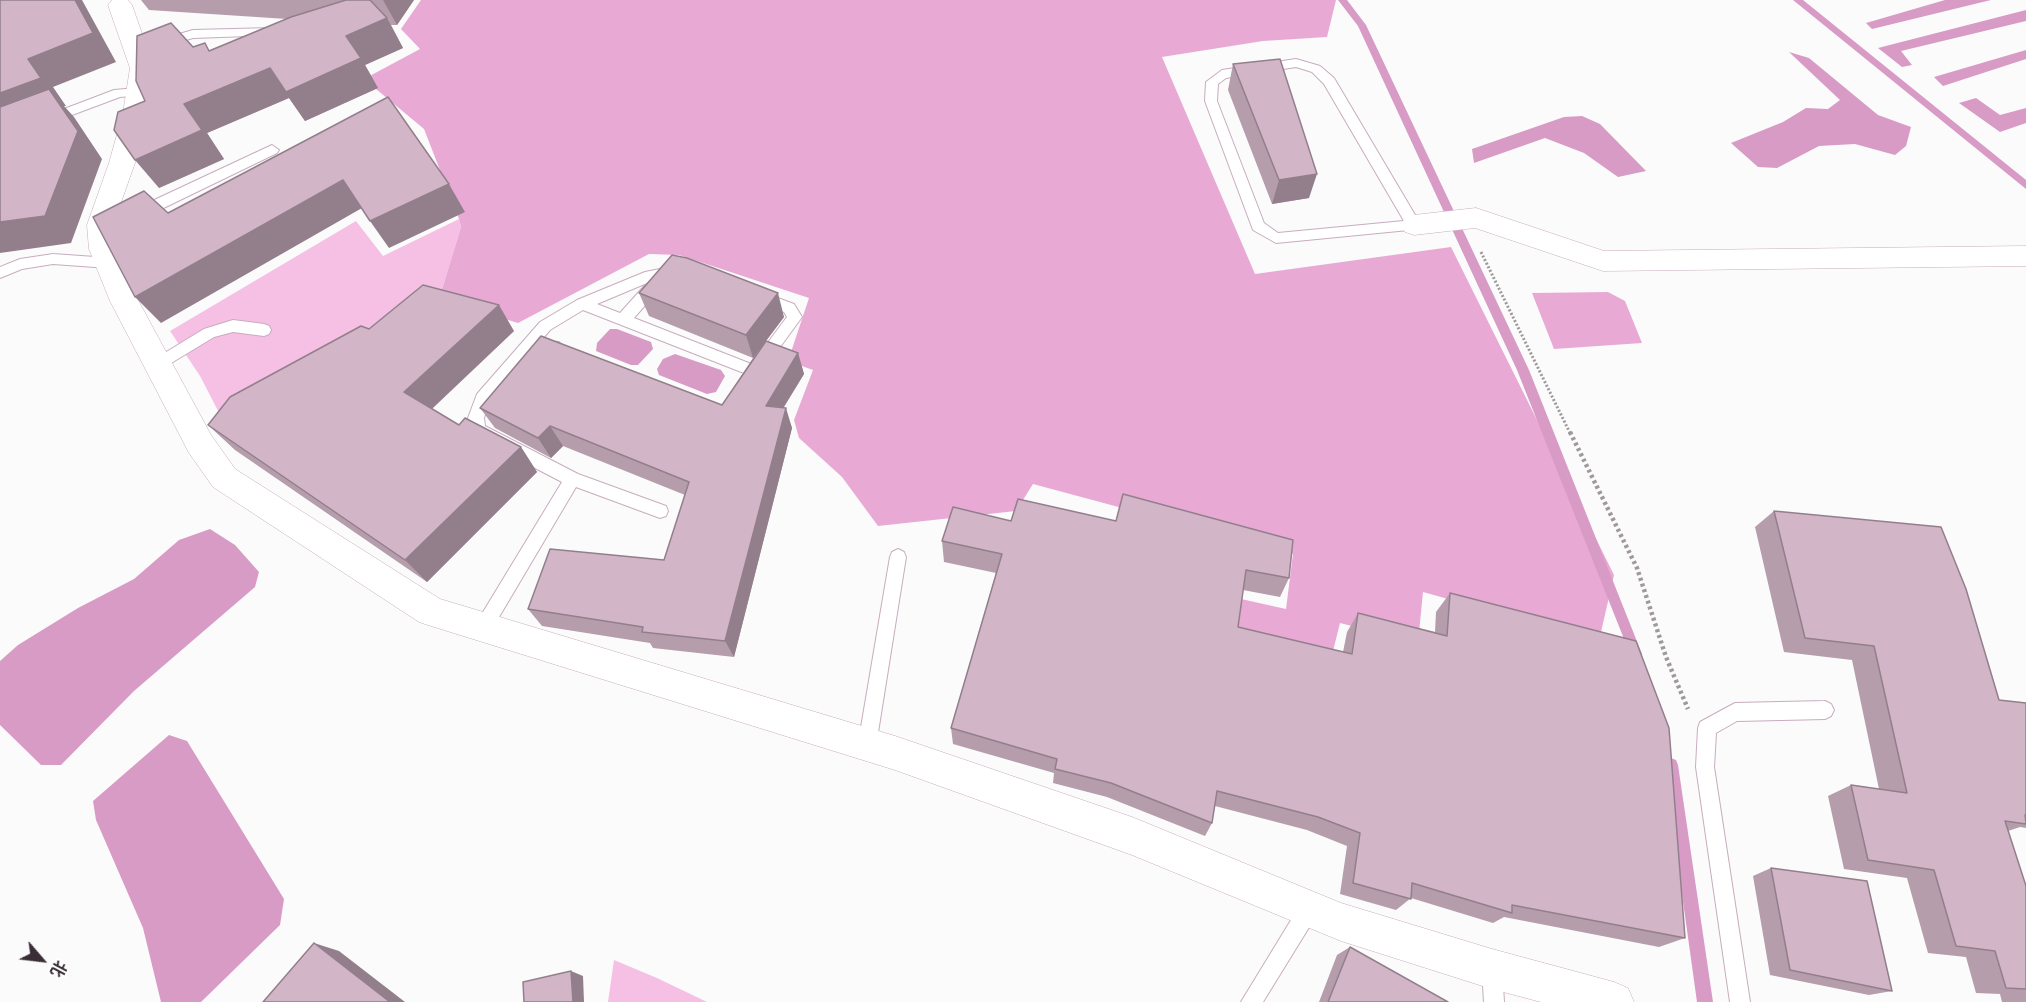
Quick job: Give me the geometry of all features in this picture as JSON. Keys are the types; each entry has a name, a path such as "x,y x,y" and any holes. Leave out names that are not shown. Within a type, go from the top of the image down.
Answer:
{"street":[{"path":"122,2 146,51 122,163 100,225 112,226 103,249 124,301 200,444 224,477 431,611 867,745 1132,836 1341,922 1492,969 1614,1002"},
{"path":"1414,225 1476,218 1603,261 2026,256"}],"lane":[{"path":"146,51 171,39 193,34 286,32"},
{"path":"1296,63 1316,69 1329,81 1414,225 1276,238 1258,226 1211,101 1212,82 1222,74 1296,63"},
{"path":"33,125 119,93 138,92"},
{"path":"112,226 272,150"},
{"path":"0,273 20,264 53,259 109,263"},
{"path":"660,511 572,479 478,430 476,418 483,398 545,326 582,304 650,276 678,271 694,274"},
{"path":"623,320 665,273"},
{"path":"742,387 795,317 789,308 746,291"},
{"path":"582,304 754,371"},
{"path":"158,364 209,333 233,326 264,330"},
{"path":"526,347 542,345 564,349"},
{"path":"483,628 572,479"},
{"path":"867,745 898,557"},
{"path":"1740,1002 1705,767 1707,728 1734,712 1825,710"},
{"path":"1251,1002 1309,909"},
{"path":"1492,969 1494,1002"}],"path":[{"path":"1465,219 1637,568 1666,657 1690,714 1707,728"}],"shaded area":[{"path":"421,0 1336,0 1327,37 1263,41 1162,57 1255,274 1451,247 1614,575 1599,641 1423,592 1418,643 1340,623 1330,663 1237,637 1241,599 1286,609 1293,554 1033,484 1016,511 878,526 842,477 799,438 794,420 813,370 788,361 809,298 679,255 649,254 518,323 439,299 461,227 459,219 424,129 364,79 420,49 401,29"},
{"path":"1945,0 1991,0 1872,29 1866,23"},
{"path":"2026,10 2026,21 1901,51 1912,65 1902,67 1878,48"},
{"path":"2026,50 2026,59 1943,86 1934,77"},
{"path":"1789,52 1809,58 1878,115 1911,127 1906,146 1895,155 1855,144 1819,146 1777,168 1758,167 1731,143 1783,122 1806,108 1828,109 1840,100"},
{"path":"1976,98 2000,115 2026,108 2026,123 2000,132 1959,103"},
{"path":"1582,116 1600,124 1646,171 1618,177 1584,153 1545,138 1474,163 1472,149 1564,117"},
{"path":"459,219 461,227 439,299 229,432 200,376 170,331 356,221 383,256"},
{"path":"1608,292 1625,301 1642,343 1554,349 1532,293"},
{"path":"610,329 617,329 651,342 653,349 638,365 631,365 596,351 597,343"},
{"path":"675,354 721,370 725,376 716,392 707,394 659,375 657,369 663,359"},
{"path":"210,529 235,545 259,572 255,587 134,691 61,765 41,765 0,725 0,661 18,645 78,608 134,579 179,540"},
{"path":"169,735 187,741 284,899 280,925 201,1002 161,1002 143,928 96,820 93,801"},
{"path":"614,960 657,978 707,1002 608,1002"}],"building":[{"path":"0,0 75,0 93,33 28,59 41,78 0,93"},
{"path":"346,0 370,0 387,18 346,36 361,58 286,92 270,68 184,104 202,130 135,160 114,130 118,112 145,101 136,81 137,36 171,23 193,47 205,43 209,51 291,17"},
{"path":"1280,59 1317,174 1279,180 1233,64"},
{"path":"49,89 78,131 45,216 0,222 0,107"},
{"path":"388,97 449,184 370,221 343,180 135,297 93,217 144,191 168,213"},
{"path":"672,255 687,258 778,293 746,335 639,293"},
{"path":"423,285 499,305 404,392 459,425 465,418 521,447 405,560 208,425 230,397 361,326 369,329"},
{"path":"541,336 722,405 766,341 798,353 766,406 786,408 725,641 642,632 643,627 528,609 550,549 664,560 689,482 550,426 538,438 480,408"},
{"path":"1123,494 1293,540 1289,578 1246,570 1238,627 1352,654 1358,613 1447,636 1450,593 1636,641 1669,728 1685,938 1512,905 1512,913 1412,883 1411,899 1353,883 1360,833 1318,817 1217,791 1212,823 1111,783 1055,769 1057,759 951,728 1002,554 942,541 953,507 1011,521 1018,499 1116,521"},
{"path":"1774,511 1941,527 1966,589 1999,700 2026,703 2026,824 2005,821 2026,886 2026,989 2006,988 1995,951 1956,946 1934,870 1868,860 1851,785 1907,793 1874,646 1805,638"},
{"path":"1771,868 1867,881 1892,991 1790,970"},
{"path":"314,943 390,1002 263,1002"},
{"path":"1350,947 1448,1002 1328,1002"},
{"path":"571,971 573,1002 524,1002 523,982"}],"waterway":[{"path":"1342,0 1362,25 1523,370 1636,654"},
{"path":"1797,0 2026,185"},
{"path":"1671,765 1705,1002"}]}
